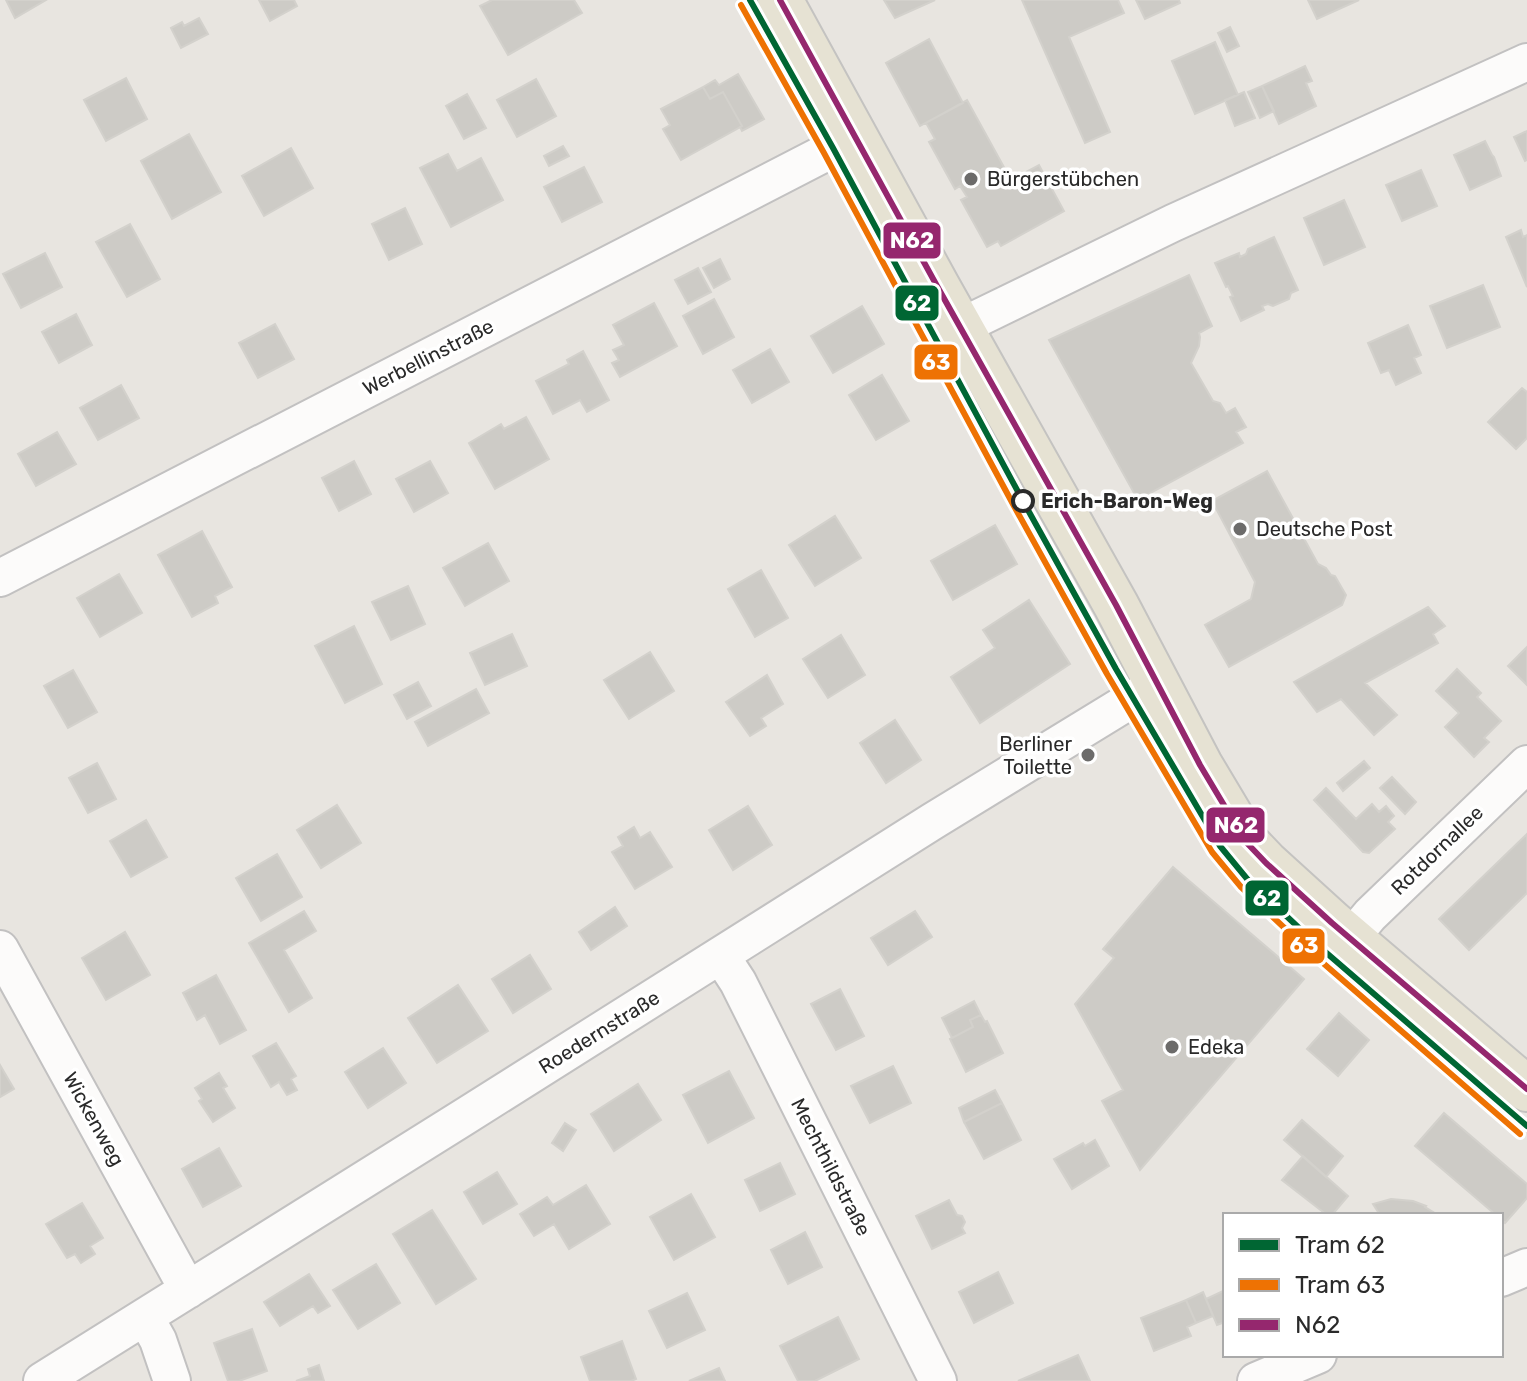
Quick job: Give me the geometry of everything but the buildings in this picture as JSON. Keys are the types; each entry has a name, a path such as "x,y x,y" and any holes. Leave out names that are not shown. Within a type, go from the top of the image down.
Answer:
{"main road":[{"path":"780,0 1116,605 1200,765 1246,842 1350,939 1527,1089"}],"street":[{"path":"960,327 1173,223 1527,62"},
{"name":"Werbellinstraße","path":"0,578 856,137"},
{"name":"Roedernstraße","path":"42,1381 933,821 1157,684"},
{"name":"Rotdornallee","path":"1350,939 1370,915 1527,764"},
{"name":"Wickenweg","path":"0,949 188,1290"},
{"name":"Mechthildstraße","path":"721,956 738,982 938,1381"},
{"path":"1503,1277 1527,1267"},
{"path":"145,1317 158,1340 172,1381"},
{"path":"1256,1381 1313,1357"}],"tram line":[{"name":"62","path":"750,0 1116,669 1220,846 1248,880 1315,943 1527,1126"},
{"name":"63","path":"741,5 1107,674 1212,852 1241,887 1308,950 1520,1134"}],"transit line":[{"name":"N62","path":"780,0 1116,605 1200,765 1246,842 1332,923 1527,1089"}],"place":[{"name":"Bürgerstübchen","path":"971,179"},
{"name":"Erich-Baron-Weg","path":"1023,501"},
{"name":"Deutsche Post","path":"1240,529"},
{"name":"Berliner Toilette","path":"1088,755"},
{"name":"Edeka","path":"1172,1047"}]}
